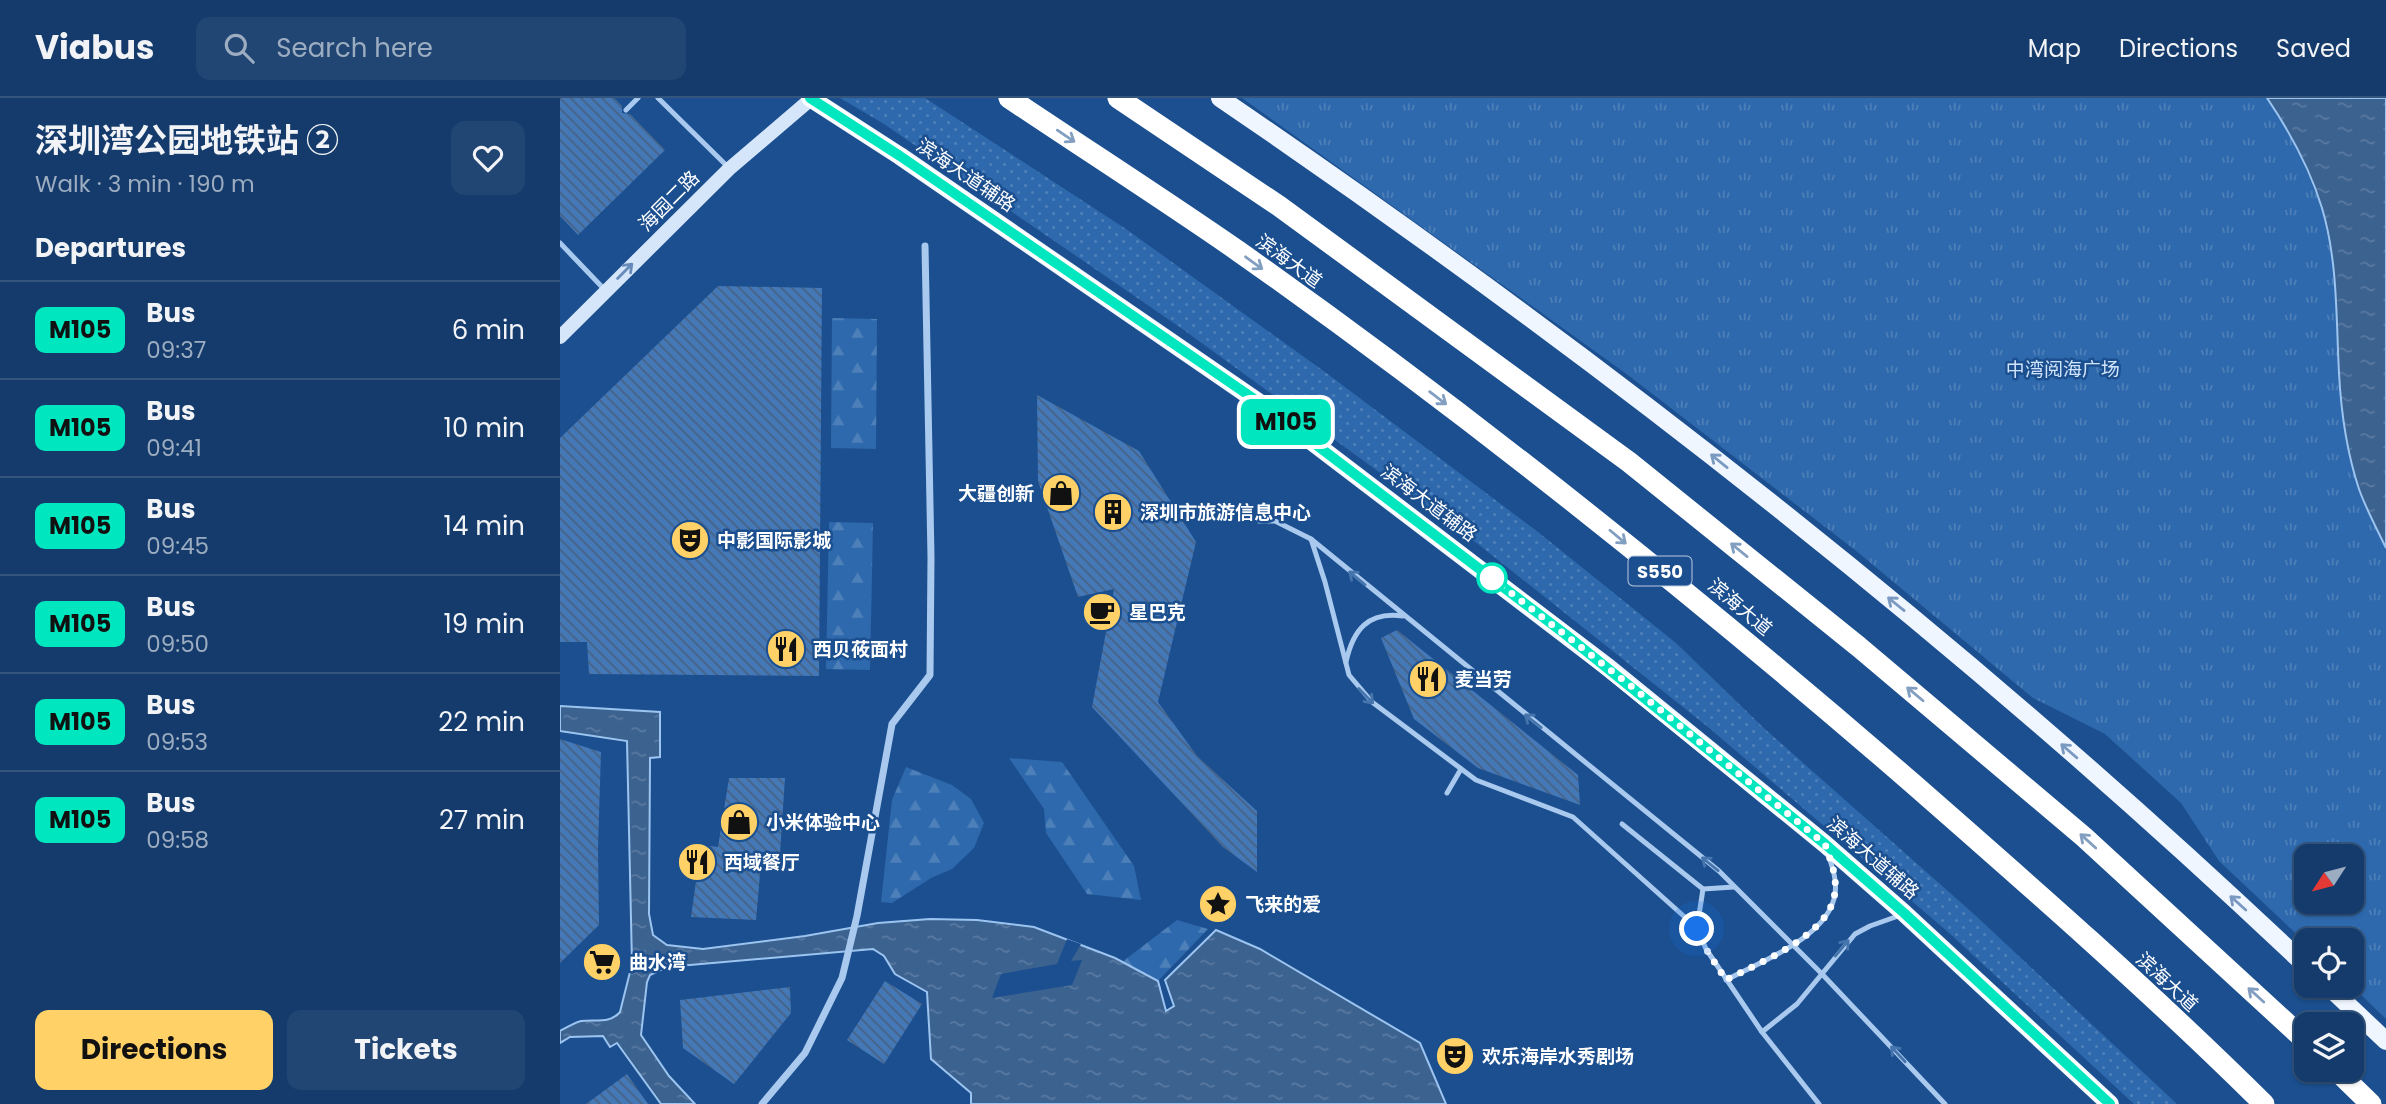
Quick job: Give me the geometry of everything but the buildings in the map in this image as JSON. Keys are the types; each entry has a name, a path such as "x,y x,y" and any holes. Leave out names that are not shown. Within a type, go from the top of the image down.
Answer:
{"highway":[{"name":"滨海大道","path":"1009,98 1237,251 1594,516 1815,699 2033,888 2261,1101"},
{"name":"滨海大道","path":"1118,98 1290,213 1629,462 1859,648 2074,829 2294,1030"},
{"path":"2348,1082 2371,1104"}],"main road":[{"name":"滨海大道辅路","path":"811,98 1273,412 1609,668 1825,844 1904,913 2110,1104"},
{"path":"1220,98 1484,284 1710,454 1956,653 2115,790 2294,955"},
{"path":"2341,998 2386,1041"}],"street":[{"name":"海园二路","path":"560,337 729,169 811,98"},
{"path":"762,1104 805,1054 842,978 858,916 892,724 930,675 931,543 925,246"}],"lane":[{"path":"626,110 638,98"},
{"path":"658,98 729,169"},
{"path":"560,243 606,290"},
{"path":"1259,521 1275,522 1311,540 1719,871 1822,974 1945,1104"},
{"path":"1311,540 1325,582 1345,664 1354,682 1371,702 1476,780 1573,817 1697,929 1706,949 1762,1032 1819,1104"},
{"path":"1345,664 1349,647 1365,623 1388,614 1403,616"},
{"path":"1447,793 1461,769"},
{"path":"1622,824 1703,889 1734,887"},
{"path":"1726,980 1793,945 1827,915 1833,902 1835,878 1825,844"},
{"path":"1697,929 1703,889"},
{"path":"1762,1032 1797,1004 1855,934 1904,913"}],"green space":[{"path":"840,98 925,98 1126,229 1325,372 1538,532 1676,643 1766,730 1975,915 2177,1104 2134,1104 1948,932 1708,727 1478,544 1181,328 884,124"},
{"name":"中湾阅海广场","path":"1242,98 2267,98 2293,138 2322,208 2333,263 2359,490 2386,548 2386,1019 2364,998 2364,928 2294,928 2294,932 2219,861 2181,803 2105,734 2033,698 1855,550 1628,375"},
{"path":"832,318 877,319 876,449 831,448"},
{"path":"829,522 873,523 870,670 826,669"},
{"path":"1009,758 1062,762 1134,866 1141,900 1087,894 1046,833 1044,809"},
{"path":"906,767 952,785 971,799 984,823 974,848 952,869 931,878 892,903 881,902 892,800"},
{"path":"1177,920 1208,929 1158,981 1122,962"}],"water":[{"path":"2267,98 2386,98 2386,548 2362,496 2348,446 2340,387 2334,269 2322,208 2299,151"},
{"path":"560,706 660,712 660,757 650,758 649,914 653,935 667,945 703,949 805,936 878,923 930,919 977,920 1034,927 1115,958 1158,981 1166,1011 1174,1006 1165,980 1216,930 1260,949 1420,1043 1446,1104 971,1104 971,1093 931,1059 927,992 895,974 884,956 873,949 667,967 650,975 641,1035 669,1076 695,1104 661,1104 617,1043 610,1047 603,1036 570,1037 560,1043 560,1031 581,1021 607,1020 620,1012 632,964 627,741 560,731"}],"pier":[{"path":"1067,939 1081,944 1071,961 1082,960 1072,985 992,998 1001,974 1057,964"}],"bus line":[{"name":"M105","path":"810,98 900,156 1273,412 1609,668 1825,844 1904,913 2110,1104"}],"place":[{"name":"大疆创新","path":"1061,493"},
{"name":"深圳市旅游信息中心","path":"1113,512"},
{"name":"中影国际影城","path":"690,540"},
{"name":"星巴克","path":"1102,612"},
{"name":"西贝莜面村","path":"786,649"},
{"name":"麦当劳","path":"1428,679"},
{"name":"小米体验中心","path":"739,822"},
{"name":"西域餐厅","path":"697,862"},
{"name":"飞来的爱","path":"1218,904"},
{"name":"曲水湾","path":"602,962"},
{"name":"欢乐海岸水秀剧场","path":"1455,1056"}],"route":[{"path":"1492,578 1631,686 1825,844 1835,878 1836,890 1831,909 1817,926 1793,945 1726,980 1697,929"}]}
